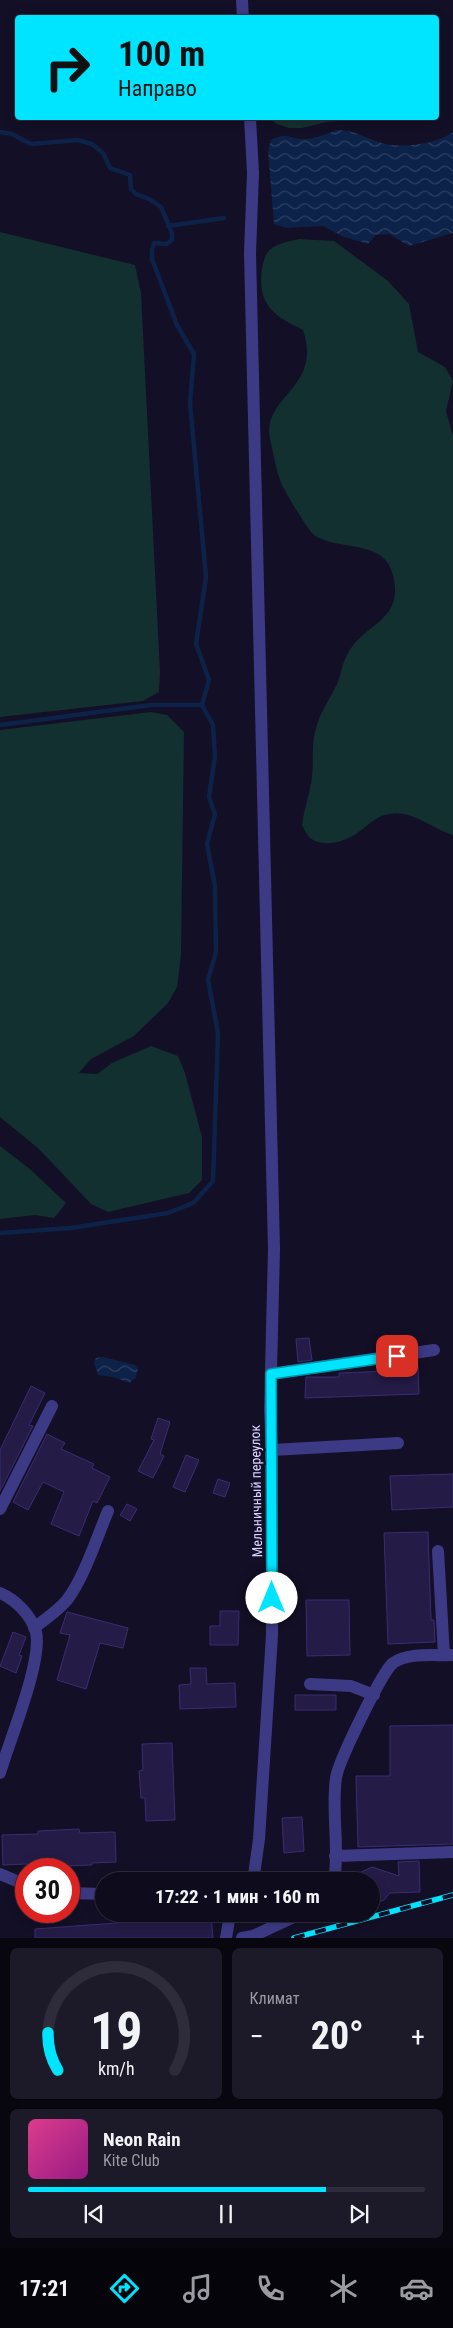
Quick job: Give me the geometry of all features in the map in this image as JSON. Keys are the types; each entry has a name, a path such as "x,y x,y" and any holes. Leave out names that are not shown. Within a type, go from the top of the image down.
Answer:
{"street":[{"path":"242,0 243,15"},
{"name":"Мельничный переулок","path":"250,120 253,172 250,253 274,1249 270,1411 272,1450 271,1644 260,1838 255,1872"},
{"path":"271,1374 434,1350"},
{"path":"0,1509 52,1406"},
{"path":"272,1450 398,1443"},
{"path":"34,1628 58,1610 76,1586 108,1511"},
{"path":"334,1872 335,1787 338,1770 344,1754 384,1675 394,1663 412,1657 449,1655 438,1551"},
{"path":"0,1594 20,1607 30,1619 36,1633 32,1676 0,1773"},
{"path":"310,1684 352,1686 374,1695"},
{"path":"335,1856 453,1852"},
{"path":"0,1874 15,1880"},
{"path":"80,1893 95,1894"},
{"path":"226,1938 229,1922"},
{"path":"242,1938 253,1936 283,1922"}],"green space":[{"path":"271,120 352,120 327,122 302,128 289,128"},
{"path":"0,232 135,265 141,293 160,672 159,692 143,701 0,717"},
{"path":"299,239 334,241 388,281 409,304 418,352 445,367 453,381 446,411 453,436 453,835 414,817 397,813 380,817 349,838 329,843 322,843 310,838 302,825 312,777 314,734 320,716 337,684 347,655 354,644 389,612 394,601 395,589 392,572 387,562 379,555 358,547 324,540 314,535 290,500 277,471 270,439 270,424 274,412 299,379 305,366 307,350 303,330 277,315 266,302 261,285 262,271 267,253 273,247"},
{"path":"151,712 167,715 184,732 181,955 177,987 168,1003 134,1036 91,1059 79,1073 97,1074 112,1063 151,1046 178,1056 185,1073 202,1137 202,1180 189,1193 108,1212 91,1204 39,1149 0,1117 0,730"},
{"path":"0,1146 31,1170 66,1203 54,1218 35,1215 0,1219"}],"water":[{"path":"338,130 355,133 382,143 400,146 438,140 453,132 453,233 409,246 389,234 376,235 368,244 344,237 323,226 286,228 274,224 268,151 271,140 282,136 301,139 319,137"},
{"path":"103,1357 135,1365 138,1369 136,1378 129,1383 113,1377 98,1375 94,1362 96,1358"}],"building":[{"path":"309,1338 312,1360 298,1362 296,1339"},
{"path":"392,1366 418,1366 419,1394 305,1398 306,1377 339,1377 339,1373 392,1371"},
{"path":"31,1386 45,1393 29,1425 33,1426 0,1491 0,1450"},
{"path":"158,1418 170,1422 160,1454 164,1456 153,1478 138,1471 154,1440 151,1439"},
{"path":"47,1434 65,1443 61,1449 94,1464 92,1468 110,1477 97,1503 93,1501 79,1536 51,1524 64,1492 43,1482 28,1510 13,1502"},
{"path":"186,1455 199,1460 185,1492 173,1487"},
{"path":"453,1474 453,1507 392,1510 390,1476"},
{"path":"218,1479 230,1483 225,1497 213,1493"},
{"path":"127,1504 137,1509 130,1521 120,1515"},
{"path":"428,1532 431,1620 434,1620 435,1642 388,1644 384,1533"},
{"path":"306,1600 349,1600 350,1655 307,1656"},
{"path":"220,1611 239,1611 238,1645 210,1645 210,1626 220,1626"},
{"path":"67,1612 128,1628 123,1648 100,1643 86,1689 57,1680 70,1635 60,1633"},
{"path":"13,1632 26,1637 19,1655 22,1656 16,1673 0,1666"},
{"path":"190,1668 206,1668 207,1684 235,1683 236,1707 180,1709 179,1685 191,1684"},
{"path":"295,1695 336,1695 336,1710 295,1710"},
{"path":"453,1725 453,1844 358,1847 356,1776 390,1776 390,1726"},
{"path":"172,1743 175,1820 146,1821 145,1798 141,1798 139,1771 143,1770 142,1744"},
{"path":"302,1817 304,1851 284,1853 282,1818"},
{"path":"79,1829 80,1833 115,1832 116,1862 80,1865 80,1858 15,1858 15,1864 3,1865 2,1835 38,1834 38,1831"},
{"path":"419,1861 420,1892 390,1893 380,1902 380,1872 361,1872 372,1867 399,1876 398,1862"},
{"path":"130,1922 212,1922 213,1938 35,1938 35,1929"}],"waterway":[{"path":"0,132 12,134 31,144 78,140 92,144 103,153 110,168 130,175 131,189 136,194 149,199 161,207 172,233 172,240 167,244 154,243 152,259 177,325 194,354 190,403 206,577 196,644 209,680 202,705 213,725 215,756 209,797 215,814 207,844 215,886 216,952 208,980 218,1033 213,1181 193,1203 168,1213 71,1228 0,1233"},
{"path":"168,226 224,218"},
{"path":"0,725 151,705 202,705"}],"railway":[{"path":"294,1938 453,1895"}],"route":[{"path":"272,1598 271,1374 287,1374 397,1356"}]}
